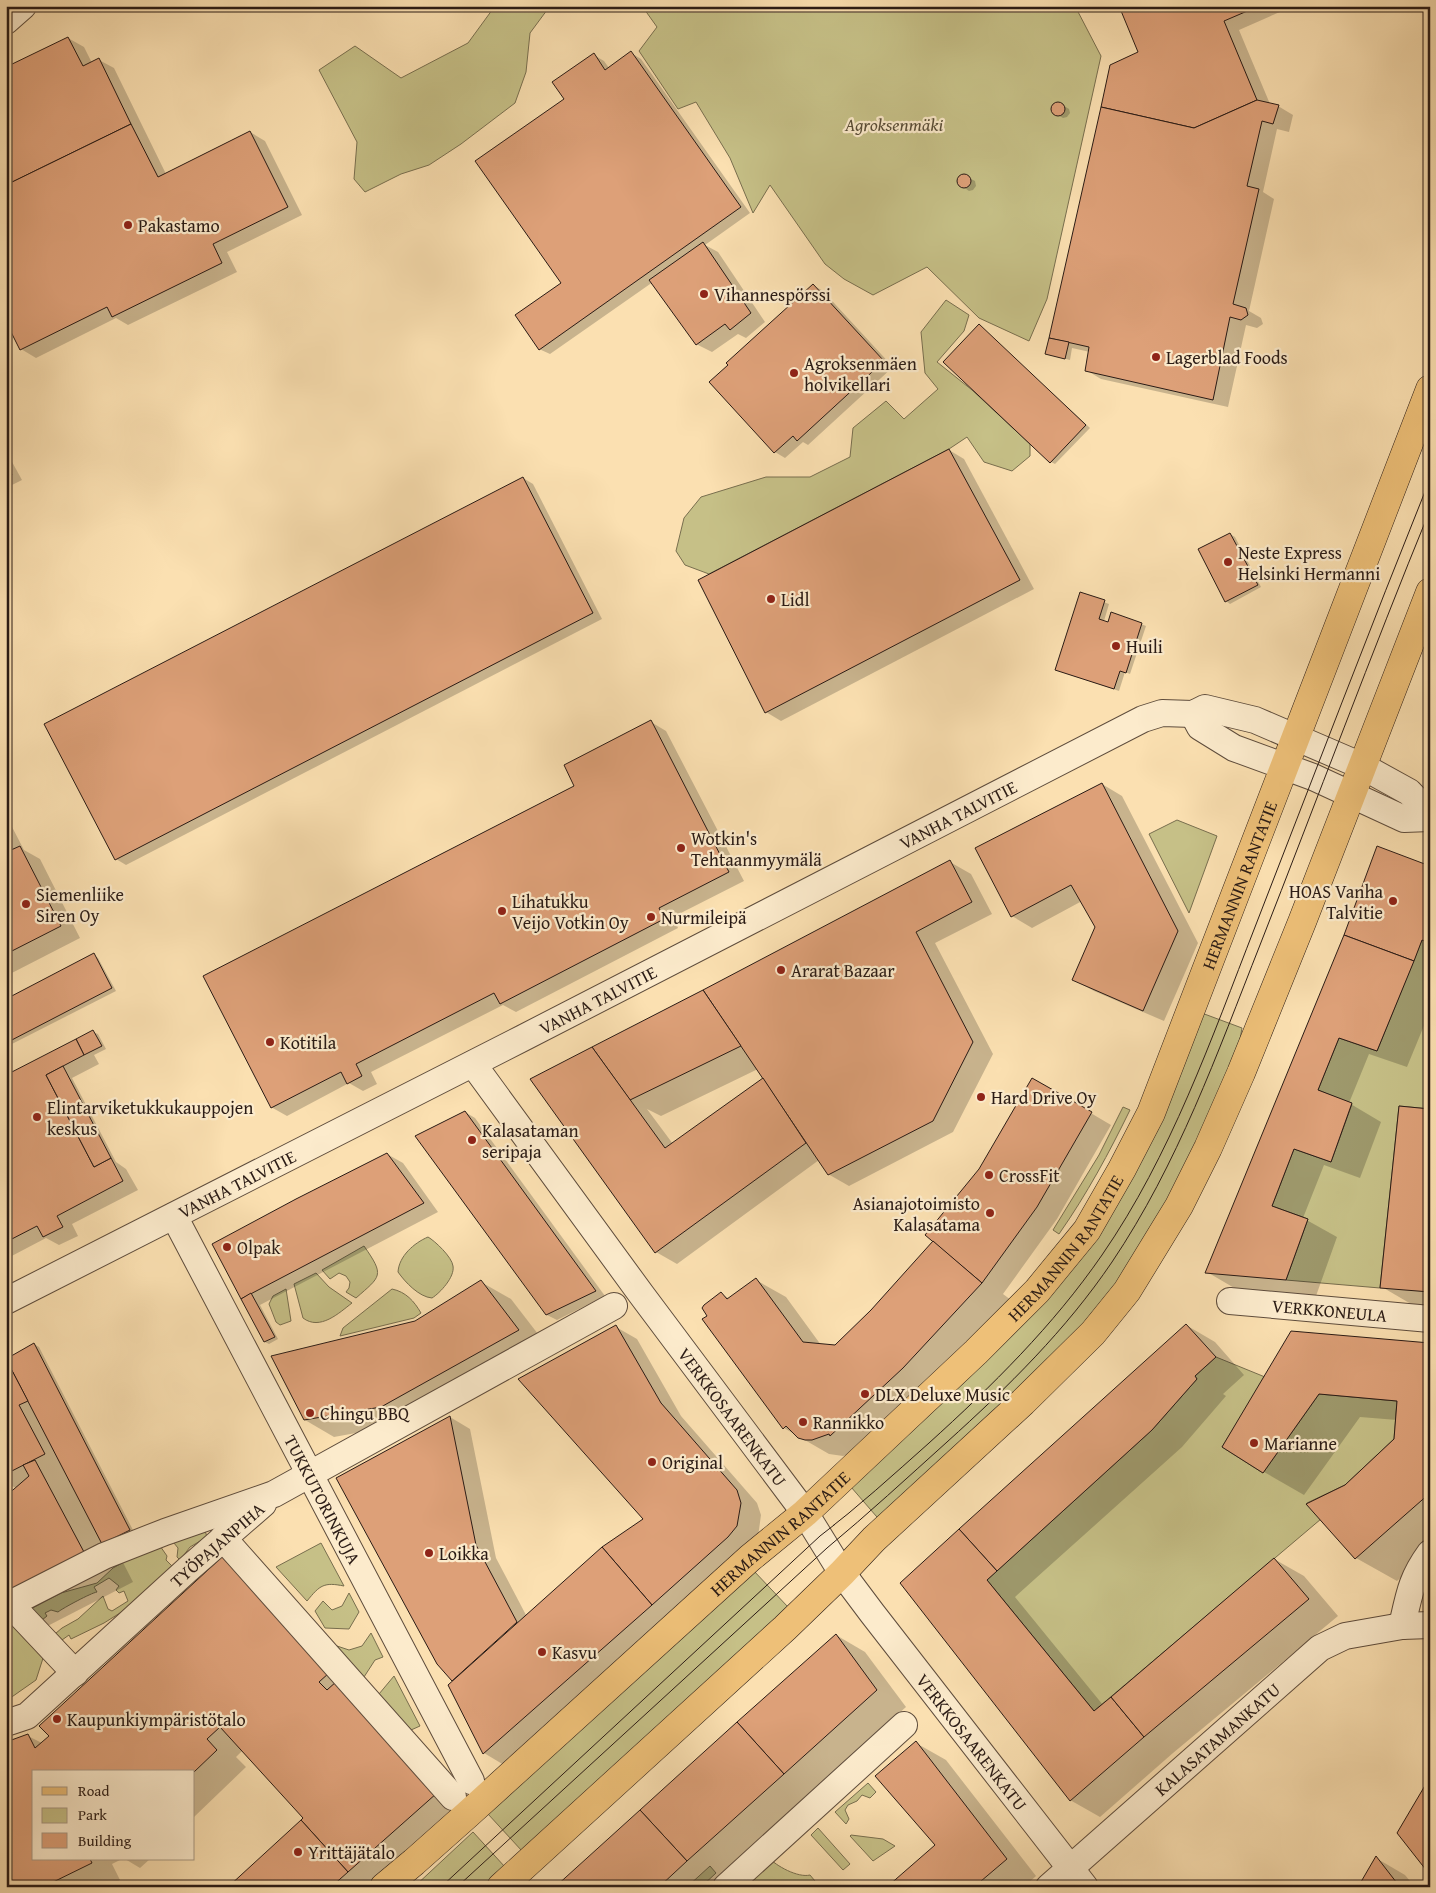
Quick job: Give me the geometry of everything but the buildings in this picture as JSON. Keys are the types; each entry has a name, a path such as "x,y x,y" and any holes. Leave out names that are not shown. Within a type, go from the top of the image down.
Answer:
{"main road":[{"name":"HERMANNIN RANTATIE","path":"384,1887 448,1832 750,1558 805,1513 976,1352 1036,1291 1087,1230 1151,1113 1430,389"},
{"path":"501,1887 676,1728 842,1573 874,1539 960,1462 1093,1333 1137,1275 1179,1206 1208,1148 1302,922 1430,592"}],"street":[{"path":"6,21 23,6"},
{"name":"VANHA TALVITIE","path":"6,1301 473,1064 1143,719 1162,713 1193,714 1205,708 1244,716 1362,766 1409,792 1430,816"},
{"name":"VANHA TALVITIE","path":"1193,714 1200,727 1234,748 1285,766 1351,794 1404,820 1430,816"},
{"name":"VERKKOSAARENKATU","path":"473,1064 641,1294 805,1513 842,1573 1078,1878"},
{"name":"TUKKUTORINKUJA","path":"174,1216 309,1475 462,1789 223,1538"},
{"name":"VERKKONEULA","path":"1230,1301 1430,1319"},
{"path":"274,1494 614,1306"},
{"name":"TYÖPAJANPIHA","path":"6,1723 27,1716 274,1494"},
{"name":"TYÖPAJANPIHA","path":"8,1605 104,1556 165,1532 274,1494"},
{"path":"1402,1626 1410,1589 1417,1571 1430,1553"},
{"path":"8,1605 75,1672"},
{"name":"KALASATAMANKATU","path":"1049,1887 1078,1878 1320,1648 1345,1636 1402,1626 1430,1625"},
{"path":"726,1887 904,1725"}],"green space":[{"path":"495,6 550,6 530,33 526,72 515,103 461,144 429,165 401,174 365,192 354,179 357,142 319,70 355,46 401,78 468,43"},
{"name":"Agroksenmäki","path":"642,6 1075,6 1101,56 1047,299 1029,341 979,318 927,267 873,295 844,279 825,264 770,185 753,213 730,158 696,102 678,109 639,51 657,27"},
{"path":"946,300 969,315 964,331 937,362 972,390 1030,444 1030,456 1012,471 984,462 967,437 949,449 709,574 685,565 676,551 684,518 701,497 766,477 810,477 850,457 853,428 886,401 904,419 938,389 925,373 921,332"},
{"path":"1177,820 1217,836 1189,913 1149,834"},
{"path":"1422,940 1430,943 1430,1109 1399,1106 1380,1288 1286,1280 1308,1219 1272,1206 1294,1149 1331,1162 1352,1104 1318,1090 1339,1038 1377,1051"},
{"path":"1199,1012 1242,1028 1236,1062 1209,1127 1114,1295 883,1524 851,1487 965,1382 1029,1315"},
{"path":"1123,1107 1130,1110 1106,1158 1059,1234 1053,1230 1099,1155"},
{"path":"428,1237 446,1254 453,1266 452,1275 449,1280 443,1289 432,1298 417,1292 398,1272 404,1255"},
{"path":"364,1246 375,1264 377,1275 371,1285 356,1298 346,1292 350,1282 346,1276 339,1273 330,1279 322,1270"},
{"path":"316,1273 329,1287 352,1303 329,1319 316,1323 303,1318 294,1284"},
{"path":"286,1289 291,1321 280,1325 276,1322 269,1304 273,1296"},
{"path":"392,1289 401,1292 409,1298 421,1313 414,1318 340,1336 343,1328"},
{"path":"1216,1357 1265,1377 1222,1447 1263,1473 1319,1394 1397,1401 1394,1439 1345,1485 1307,1503 1321,1519 1094,1711 987,1580 1152,1430 1197,1379 1195,1376"},
{"path":"203,1524 207,1537 190,1547 180,1560 177,1557 178,1548 170,1538"},
{"path":"158,1543 167,1556 166,1560 173,1567 128,1608 104,1623 71,1639 69,1635 62,1640 49,1639 62,1628 78,1619 103,1596 108,1609 112,1611 128,1601 124,1591 119,1593 116,1590 119,1586 109,1578 94,1587 97,1592 58,1612 51,1610 45,1613 47,1616 37,1624 25,1612 61,1593 97,1583 113,1568"},
{"path":"321,1543 344,1586 332,1584 323,1586 315,1591 307,1601 276,1567"},
{"path":"753,1570 788,1607 522,1851 488,1814"},
{"path":"349,1593 359,1612 349,1629 325,1628 315,1611 323,1601 332,1610 342,1606"},
{"path":"12,1619 45,1652 36,1680 6,1701 6,1622"},
{"path":"371,1633 383,1657 375,1660 364,1677 334,1645 349,1650 362,1646"},
{"path":"394,1676 420,1726 411,1730 379,1694"},
{"path":"868,1783 876,1792 870,1798 862,1795 857,1801 848,1805 845,1810 849,1819 846,1824 835,1812"},
{"path":"818,1828 850,1864 843,1870 811,1835"},
{"path":"473,1832 505,1867 484,1887 414,1887"},
{"path":"851,1835 883,1839 895,1846 873,1861"},
{"path":"768,1857 776,1864 799,1875 810,1875 820,1887 734,1887"},
{"path":"710,1866 716,1873 701,1887 687,1887"}],"tram line":[{"path":"441,1887 820,1536 889,1479 976,1400 1042,1331 1102,1255 1127,1217 1149,1177 1188,1096 1430,479"},
{"path":"457,1887 827,1548 992,1400 1056,1334 1112,1262 1136,1225 1195,1108 1430,510"}],"place":[{"name":"Pakastamo","path":"128,225"},
{"name":"Vihannespörssi","path":"704,294"},
{"name":"Lagerblad Foods","path":"1156,357"},
{"name":"Agroksenmäen holvikellari","path":"794,373"},
{"name":"Neste Express Helsinki Hermanni","path":"1228,562"},
{"name":"Lidl","path":"771,599"},
{"name":"Huili","path":"1116,646"},
{"name":"Wotkin's Tehtaanmyymälä","path":"681,848"},
{"name":"HOAS Vanha Talvitie","path":"1393,901"},
{"name":"Siemenliike Siren Oy","path":"26,904"},
{"name":"Lihatukku Veijo Votkin Oy","path":"502,911"},
{"name":"Nurmileipä","path":"651,917"},
{"name":"Ararat Bazaar","path":"781,970"},
{"name":"Kotitila","path":"270,1042"},
{"name":"Hard Drive Oy","path":"981,1097"},
{"name":"Elintarviketukkukauppojen keskus","path":"37,1117"},
{"name":"Kalasataman seripaja","path":"472,1140"},
{"name":"CrossFit","path":"989,1175"},
{"name":"Asianajotoimisto Kalasatama","path":"990,1213"},
{"name":"Olpak","path":"227,1247"},
{"name":"DLX Deluxe Music","path":"865,1394"},
{"name":"Chingu BBQ","path":"310,1413"},
{"name":"Rannikko","path":"803,1422"},
{"name":"Marianne","path":"1254,1443"},
{"name":"Original","path":"652,1462"},
{"name":"Loikka","path":"429,1553"},
{"name":"Kasvu","path":"542,1652"},
{"name":"Kaupunkiympäristötalo","path":"57,1719"},
{"name":"Yrittäjätalo","path":"298,1852"}]}
